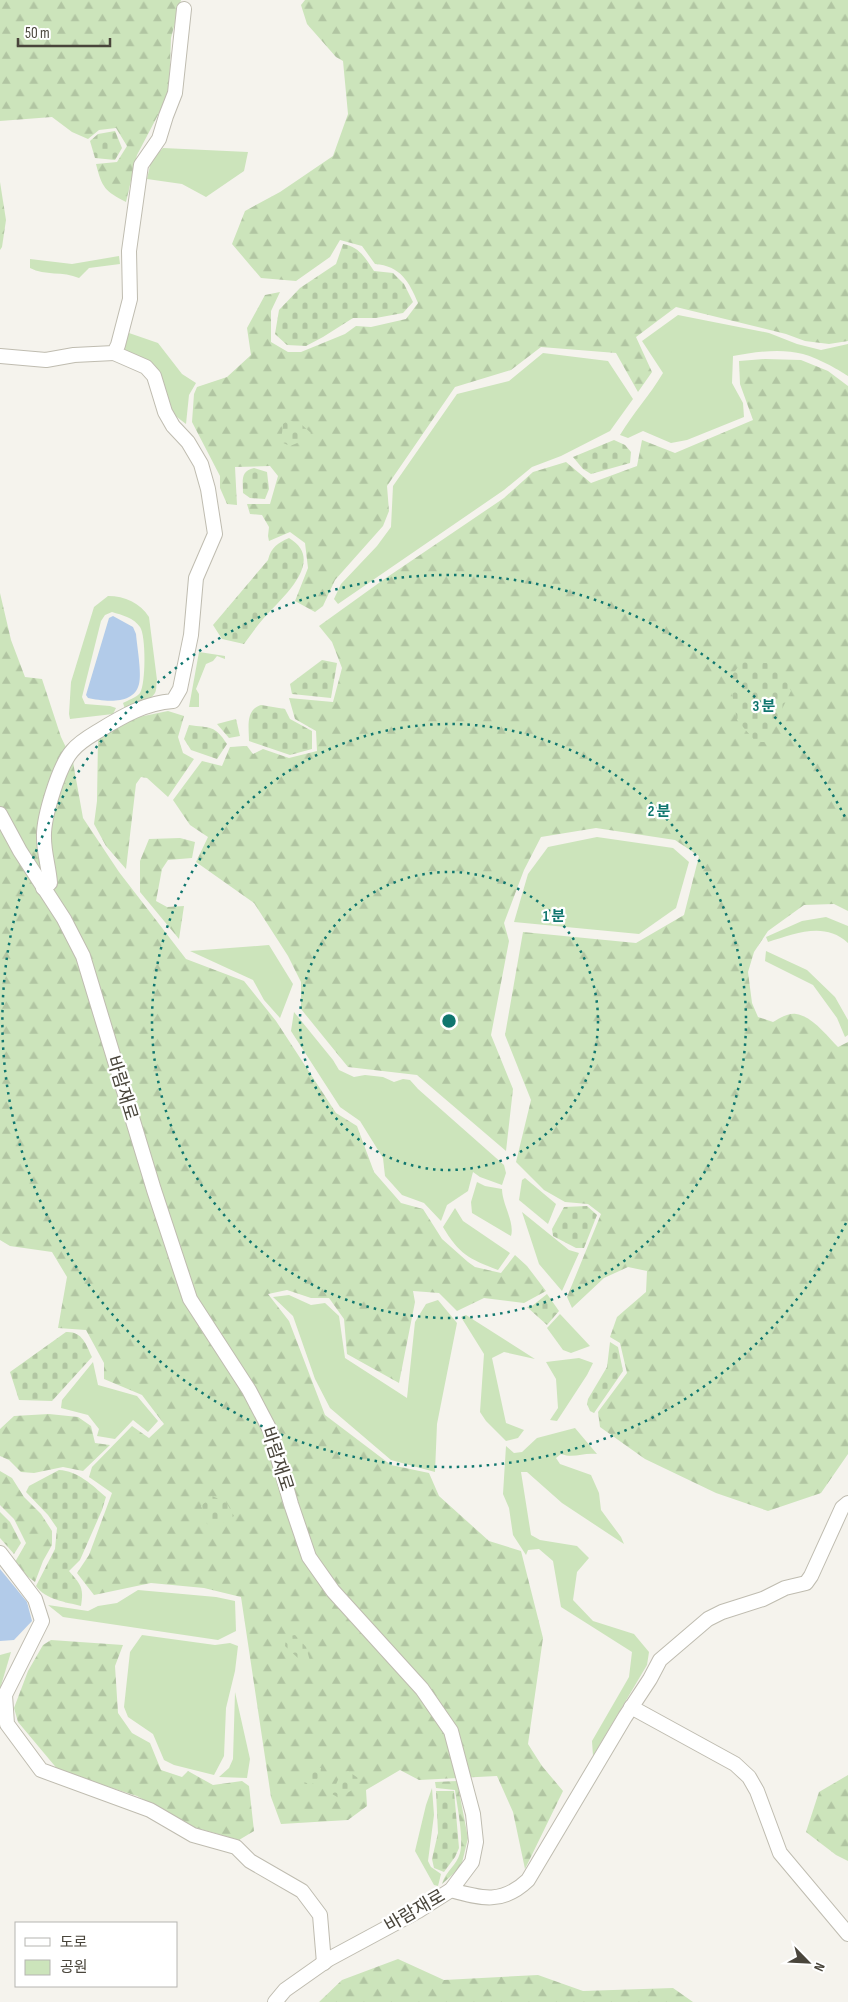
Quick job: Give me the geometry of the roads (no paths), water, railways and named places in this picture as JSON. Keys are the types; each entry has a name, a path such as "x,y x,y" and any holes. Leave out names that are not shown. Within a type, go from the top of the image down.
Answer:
{"street":[{"path":"114,353 118,345 130,299 129,251 141,165 159,139 175,93 184,9"},
{"path":"0,356 46,360 74,355 114,353 146,367 154,376 165,412 173,426 188,442 201,464 208,489 216,534 196,578 191,635 180,689 174,701 161,702 129,712 81,742 71,751 62,768 46,814 44,837 50,883 44,888"},
{"name":"바람재로","path":"0,814 20,851 64,919 83,956 154,1190 190,1298 249,1390 270,1430 309,1557 333,1592 422,1689 451,1731 472,1814 476,1842 472,1862 451,1890 418,1911 324,1963 285,1990 276,2002"},
{"path":"451,1890 477,1898 508,1895 528,1880 631,1708 650,1680 660,1660 708,1619 785,1588 806,1584 842,1508 848,1503"},
{"path":"0,1553 35,1599 42,1621 5,1695 7,1724 40,1770 150,1810 193,1835 236,1847 250,1861 302,1891 320,1915 324,1963"},
{"path":"631,1708 735,1764 749,1777 757,1791 780,1854 848,1934"}],"water":[{"path":"113,616 133,627 136,634 140,667 139,684 136,691 125,699 109,701 88,698 86,695 109,618"},
{"path":"0,1569 27,1602 32,1621 14,1640 0,1641"}]}
